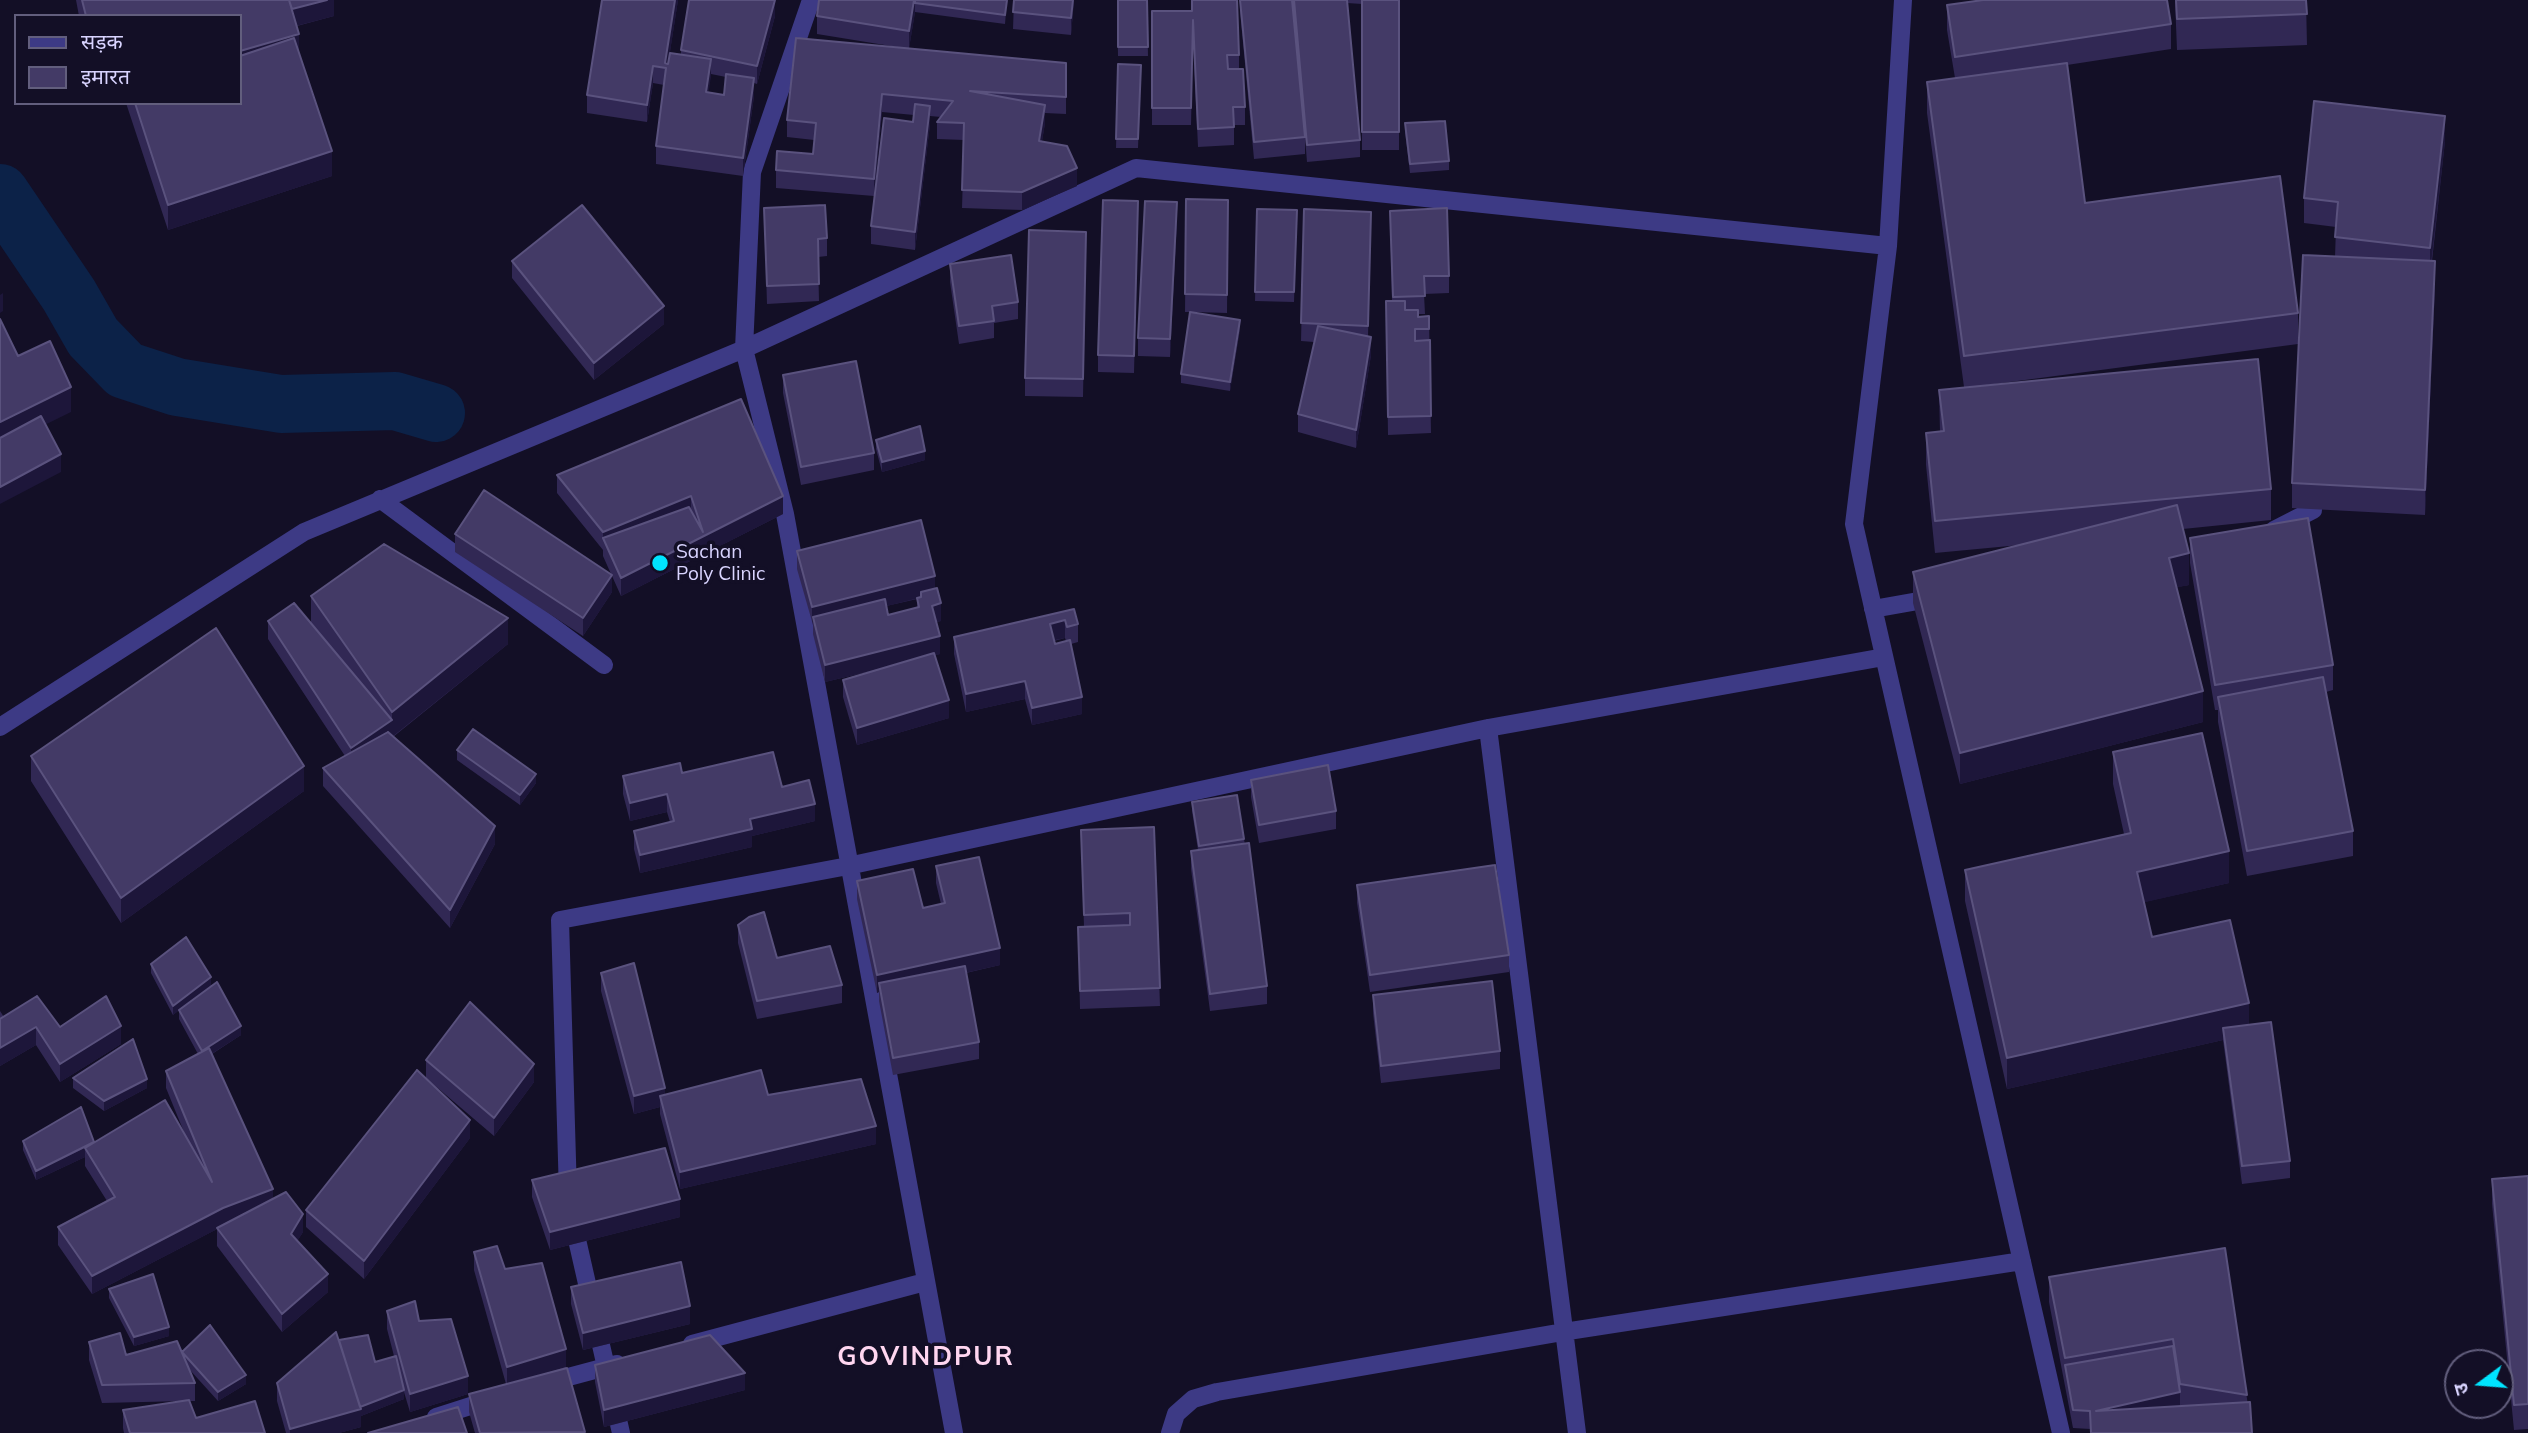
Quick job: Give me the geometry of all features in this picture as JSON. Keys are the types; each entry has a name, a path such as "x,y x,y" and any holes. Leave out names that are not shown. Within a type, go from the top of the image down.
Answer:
{"street":[{"path":"811,0 752,172 744,349 785,514 954,1433"},
{"path":"1903,0 1888,246 1854,524 2061,1433"},
{"path":"0,727 304,532 744,349 1136,168 1888,246"},
{"path":"2252,541 2313,510 2313,470"},
{"path":"380,499 604,665"},
{"path":"1873,609 1954,594"},
{"path":"621,1433 568,1201 560,920 848,866 1488,728 1884,657"},
{"path":"1488,728 1577,1433"},
{"path":"1170,1433 1176,1414 1193,1399 1217,1391 1563,1332 2022,1261"},
{"path":"673,1349 925,1283"},
{"path":"422,1421 633,1360"}],"building":[{"path":"82,0 289,0 299,34 242,50 242,14 86,14"},
{"path":"289,0 327,0 292,9"},
{"path":"602,0 675,0 665,63 668,64 670,53 711,59 706,92 724,95 726,74 754,78 743,158 656,146 666,68 653,66 647,105 587,95"},
{"path":"689,0 775,0 757,66 681,50"},
{"path":"819,0 914,0 909,31 817,16"},
{"path":"915,0 1007,0 1005,15 915,3"},
{"path":"1014,0 1073,0 1071,18 1013,12"},
{"path":"1118,0 1147,0 1148,47 1118,47"},
{"path":"1192,0 1237,0 1239,55 1227,55 1228,69 1243,69 1245,107 1233,107 1234,127 1198,129 1193,20 1191,108 1152,108 1152,11 1192,11"},
{"path":"1240,0 1292,0 1305,137 1254,142"},
{"path":"1294,0 1347,0 1360,140 1307,145"},
{"path":"1362,0 1399,0 1399,132 1362,132"},
{"path":"1983,0 2167,0 2171,24 1955,57 1947,5"},
{"path":"2176,0 2306,0 2307,14 2177,19"},
{"path":"294,38 332,151 168,205 136,105 242,105 242,55"},
{"path":"796,38 1066,63 1066,97 970,91 1045,105 1039,141 1067,146 1077,168 1022,192 962,190 964,123 937,122 953,101 882,94 874,179 776,170 777,151 813,154 816,123 787,120"},
{"path":"2067,63 2085,203 2280,176 2298,313 1964,356 1927,82"},
{"path":"1118,64 1141,65 1138,139 1116,139"},
{"path":"2314,101 2445,116 2430,248 2335,237 2338,202 2304,198"},
{"path":"915,104 930,106 915,232 871,226 884,118 913,122"},
{"path":"1445,121 1449,161 1410,164 1405,123"},
{"path":"1186,199 1228,200 1227,295 1185,294"},
{"path":"1103,200 1138,201 1134,356 1098,355"},
{"path":"1145,201 1177,202 1170,339 1138,338"},
{"path":"582,205 664,306 594,363 512,261"},
{"path":"825,205 827,238 818,239 819,284 767,286 764,208"},
{"path":"1447,208 1449,276 1424,276 1425,296 1393,297 1390,211"},
{"path":"1257,209 1297,210 1294,292 1255,292"},
{"path":"1304,209 1371,212 1368,326 1301,323"},
{"path":"1029,230 1086,232 1083,379 1025,378"},
{"path":"1011,255 1018,302 992,306 994,321 959,326 950,264"},
{"path":"2303,255 2435,261 2425,490 2292,483"},
{"path":"1386,301 1405,301 1405,310 1418,310 1418,317 1429,316 1429,329 1415,329 1415,341 1430,340 1431,416 1388,417"},
{"path":"1190,312 1240,320 1230,382 1181,374"},
{"path":"0,319 18,356 50,341 71,387 0,422"},
{"path":"1318,326 1371,337 1356,430 1298,414"},
{"path":"2258,359 2271,489 1935,521 1926,433 1944,431 1939,390"},
{"path":"856,361 874,453 801,467 783,375"},
{"path":"741,399 783,496 621,578 603,538 689,507 703,532 691,496 603,532 557,475"},
{"path":"41,416 61,454 0,487 0,438"},
{"path":"920,426 925,451 882,462 876,440"},
{"path":"484,490 612,575 583,618 455,534"},
{"path":"2177,505 2189,553 2169,558 2203,691 1960,753 1913,572"},
{"path":"2308,518 2333,665 2215,685 2190,538"},
{"path":"921,520 935,576 812,607 797,551"},
{"path":"384,544 508,618 392,712 311,596"},
{"path":"937,588 941,603 932,606 940,636 825,665 813,617 885,599 888,615 919,607 917,598 921,597 921,592"},
{"path":"294,603 392,720 351,748 268,621"},
{"path":"1074,609 1078,624 1067,627 1065,620 1050,624 1055,644 1070,640 1082,697 1032,708 1025,681 966,694 954,637"},
{"path":"216,628 304,766 121,898 31,756"},
{"path":"934,653 949,700 857,728 843,680"},
{"path":"2323,677 2353,831 2247,851 2218,697"},
{"path":"473,729 536,774 520,795 457,750"},
{"path":"388,732 495,826 450,910 323,768"},
{"path":"2202,733 2229,851 2137,872 2152,937 2230,920 2249,1003 2007,1058 1965,870 2131,833 2113,752"},
{"path":"773,752 782,787 809,780 815,804 750,819 752,829 640,855 634,831 674,821 667,794 630,803 623,776 680,763 682,773"},
{"path":"1328,765 1336,811 1259,825 1251,780"},
{"path":"1237,795 1244,839 1199,846 1192,802"},
{"path":"1154,827 1160,988 1080,991 1078,927 1130,925 1130,913 1084,915 1081,830"},
{"path":"1249,843 1267,986 1210,994 1191,851"},
{"path":"979,857 1000,948 877,975 857,881 913,869 923,908 945,903 936,866"},
{"path":"1495,865 1509,955 1370,975 1357,885"},
{"path":"764,912 777,958 830,946 842,985 757,1001 738,925 749,917"},
{"path":"186,937 211,977 173,1006 151,964"},
{"path":"634,963 665,1088 634,1096 601,973"},
{"path":"965,966 979,1042 893,1058 879,983"},
{"path":"1492,981 1500,1051 1381,1066 1373,995"},
{"path":"217,982 241,1026 202,1051 179,1010"},
{"path":"37,996 60,1027 106,996 121,1026 60,1064 36,1027 0,1048 0,1019"},
{"path":"470,1002 534,1064 494,1118 426,1060"},
{"path":"2271,1022 2290,1161 2242,1166 2223,1028"},
{"path":"133,1039 147,1079 104,1101 73,1078"},
{"path":"209,1048 273,1189 223,1208 92,1276 58,1227 115,1197 85,1148 165,1100 212,1182 166,1071"},
{"path":"417,1070 470,1120 364,1261 306,1210"},
{"path":"761,1070 768,1095 861,1079 876,1126 680,1172 660,1096"},
{"path":"81,1107 94,1142 36,1171 23,1141"},
{"path":"665,1148 680,1199 550,1232 532,1180"},
{"path":"2528,1176 2528,1404 2514,1405 2514,1349 2509,1349 2492,1179"},
{"path":"286,1192 303,1214 291,1234 328,1274 282,1314 217,1228"},
{"path":"497,1246 505,1269 542,1263 566,1349 507,1367 474,1252"},
{"path":"2225,1248 2247,1395 2180,1384 2173,1339 2065,1358 2049,1277"},
{"path":"681,1262 690,1306 583,1333 571,1287"},
{"path":"153,1274 169,1327 134,1337 109,1289"},
{"path":"415,1301 419,1321 451,1319 468,1376 410,1394 387,1311"},
{"path":"210,1325 246,1375 218,1392 182,1352"},
{"path":"336,1332 361,1409 290,1429 277,1383"},
{"path":"120,1333 126,1355 177,1341 195,1383 102,1385 89,1342"},
{"path":"368,1335 375,1362 396,1356 404,1390 360,1407 339,1340"},
{"path":"710,1335 745,1373 604,1410 595,1365"},
{"path":"2173,1346 2180,1392 2096,1411 2250,1402 2252,1433 2091,1433 2090,1411 2073,1410 2065,1365"},
{"path":"567,1368 585,1432 480,1433 469,1394"},
{"path":"189,1400 196,1418 255,1401 265,1433 130,1433 123,1410"},
{"path":"458,1407 467,1433 368,1433"}],"waterway":[{"path":"0,193 69,295 93,337 125,370 177,387 281,404 395,401 436,413"}],"place":[{"name":"Sachan Poly Clinic","path":"660,563"}],"district":[{"name":"GOVINDPUR","path":"926,1357"}]}
